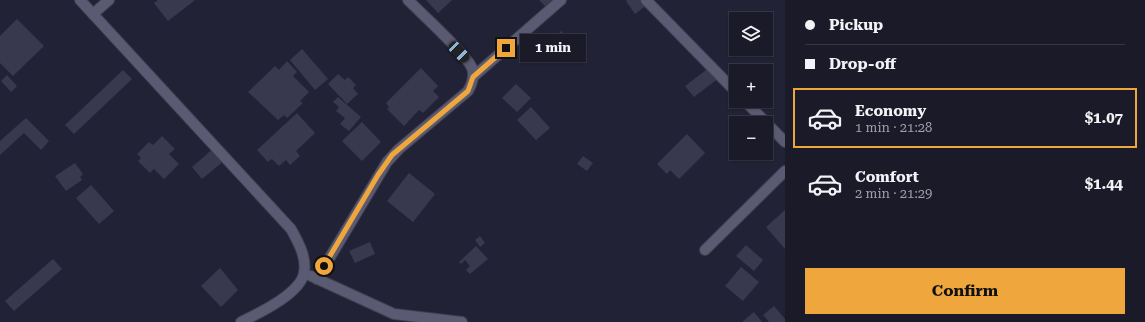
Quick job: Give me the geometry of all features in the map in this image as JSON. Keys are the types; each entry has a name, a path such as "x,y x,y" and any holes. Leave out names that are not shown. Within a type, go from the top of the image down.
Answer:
{"street":[{"path":"80,0 292,229 302,254 304,274 299,285 284,297 241,322"},
{"path":"93,14 109,0"},
{"path":"408,0 469,62 473,77"},
{"path":"317,279 387,162 399,149 468,91 473,77 561,0"},
{"path":"646,0 729,85"},
{"path":"752,108 785,142"},
{"path":"706,250 785,171"},
{"path":"304,274 396,318 462,322"}],"building":[{"path":"158,0 195,0 168,21 154,3"},
{"path":"426,0 452,0 438,13"},
{"path":"539,0 552,0 545,6"},
{"path":"643,0 647,5 635,14 626,1"},
{"path":"17,19 44,46 13,76 0,63 0,36"},
{"path":"561,31 567,37 551,52 546,47"},
{"path":"302,49 328,79 315,90 290,60"},
{"path":"287,61 297,72 293,76 309,92 300,101 303,103 287,118 284,115 278,120 248,92 275,66 279,70"},
{"path":"710,67 719,78 694,97 685,86"},
{"path":"421,68 438,86 433,91 439,97 423,113 419,110 404,126 387,109 389,107 386,103"},
{"path":"123,70 132,79 74,134 65,125"},
{"path":"338,74 345,80 348,77 356,85 353,88 358,94 347,104 328,84"},
{"path":"7,75 17,86 11,92 1,81"},
{"path":"516,84 531,98 517,112 502,98"},
{"path":"338,97 361,117 349,131 340,124 345,118 336,111 339,107 333,102"},
{"path":"531,107 550,128 536,140 517,120"},
{"path":"297,113 315,133 296,151 300,156 290,165 286,160 279,166 272,159 268,162 257,150"},
{"path":"26,118 49,141 41,150 24,133 0,155 0,141"},
{"path":"362,122 381,142 362,161 342,141"},
{"path":"687,134 705,153 679,179 670,170 667,174 657,164"},
{"path":"162,136 175,149 169,154 179,164 164,179 154,169 150,173 138,161 141,158 137,154 149,142 153,145"},
{"path":"214,148 225,160 202,179 192,167"},
{"path":"583,156 593,163 587,171 577,164"},
{"path":"75,163 83,174 80,177 82,180 66,191 55,176"},
{"path":"409,173 435,194 413,222 387,201"},
{"path":"91,185 114,211 99,224 76,198"},
{"path":"785,210 785,249 766,227"},
{"path":"480,236 485,243 480,247 475,240"},
{"path":"370,242 375,254 355,263 349,251"},
{"path":"746,245 763,260 754,271 736,256"},
{"path":"476,246 488,259 470,274 466,270 470,266 465,260 461,264 459,262"},
{"path":"53,259 62,269 14,311 5,301"},
{"path":"741,267 759,282 743,301 725,286"},
{"path":"220,268 238,290 221,307 201,286"},
{"path":"774,306 785,319 785,322 769,322 763,315"},
{"path":"754,312 762,322 742,322"}],"route":[{"path":"324,266 378,175 392,155 468,91 472,84 473,77 506,48"}]}
